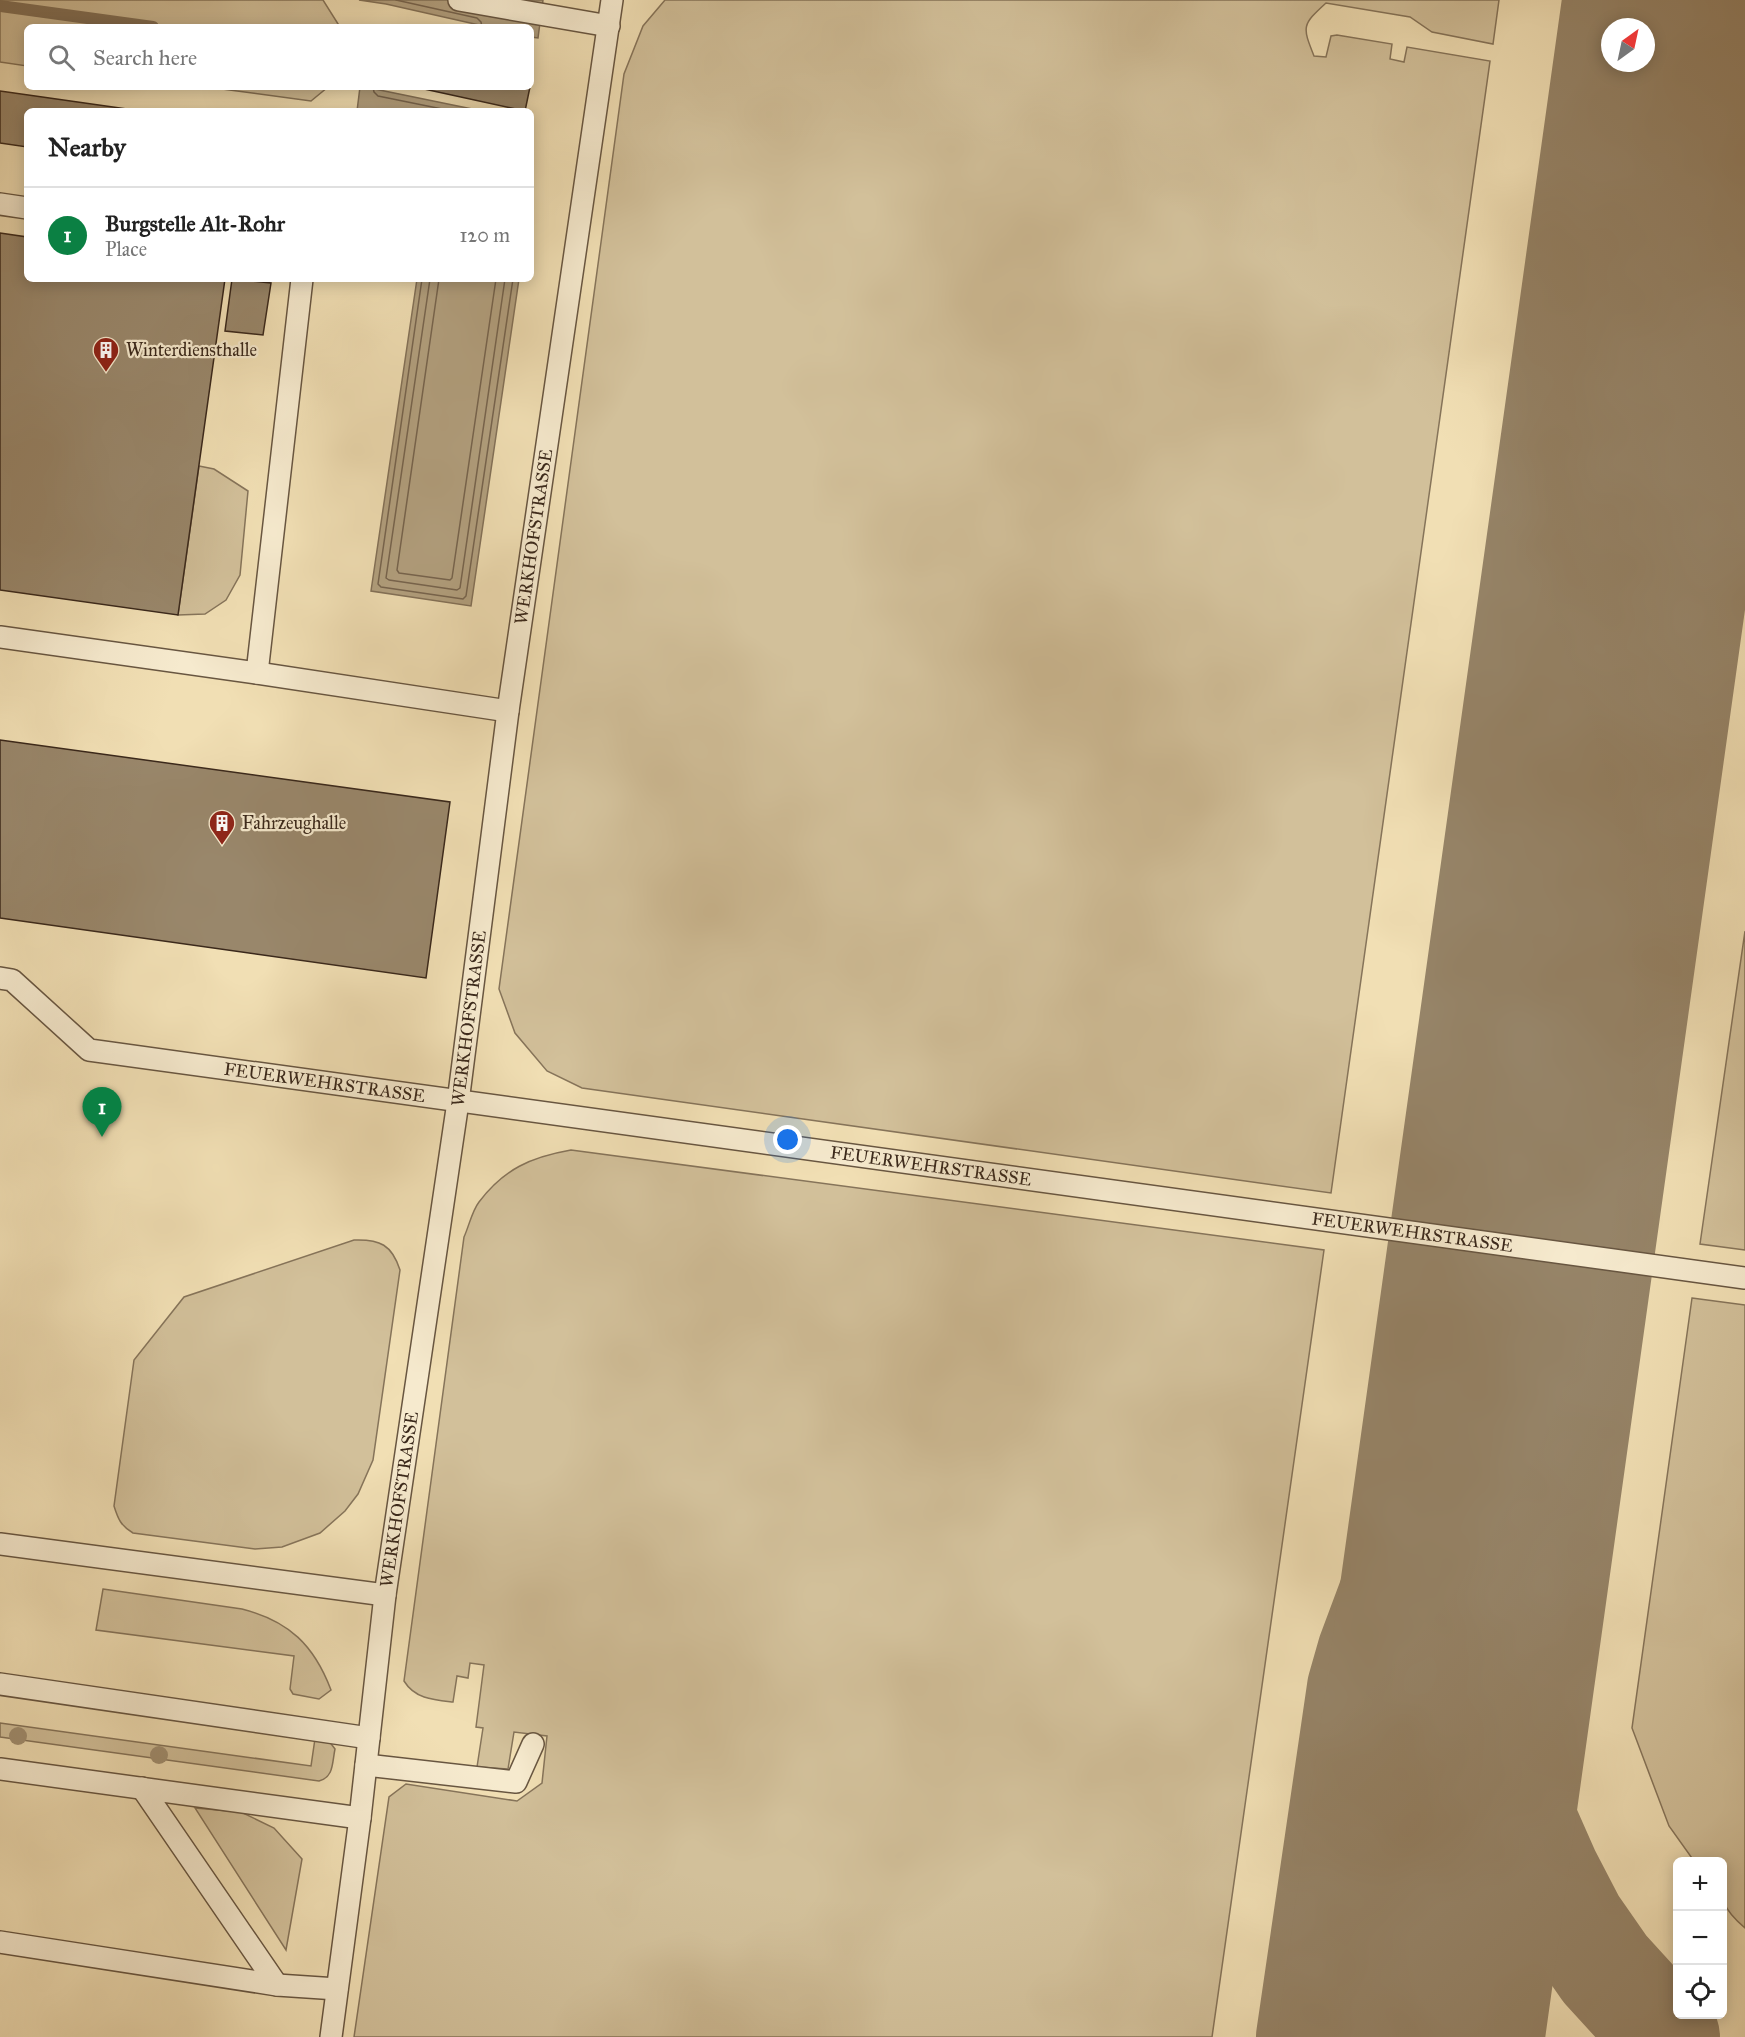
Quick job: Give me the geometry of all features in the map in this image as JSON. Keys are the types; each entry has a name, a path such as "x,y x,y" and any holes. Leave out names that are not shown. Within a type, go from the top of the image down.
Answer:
{"lane":[{"path":"459,0 609,26 623,0"},
{"name":"WERKHOFSTRASSE","path":"331,2037 360,1818 385,1595 458,1102 508,711 612,0"},
{"path":"0,204 24,208"},
{"path":"257,673 302,282"},
{"path":"0,637 508,711"},
{"name":"FEUERWEHRSTRASSE","path":"0,978 12,980 89,1050 1745,1278"},
{"path":"0,1544 385,1595"},
{"path":"0,1684 369,1738"},
{"path":"366,1765 516,1782 533,1744"},
{"path":"0,1769 360,1818"},
{"path":"142,1788 277,1985"},
{"path":"0,1942 277,1985 337,1989"}],"shaded area":[{"path":"0,0 323,0 338,24 24,24 24,66 0,62"},
{"path":"665,0 1499,0 1493,44 1432,32 1410,17 1326,3 1312,16 1306,26 1307,38 1314,56 1326,57 1331,36 1337,35 1392,44 1390,59 1404,62 1407,47 1490,61 1331,1193 582,1088 547,1071 515,1033 499,989 624,74 643,26"},
{"path":"229,90 324,90 311,101"},
{"path":"199,466 214,469 248,491 240,575 226,600 205,614 178,615"},
{"path":"1745,931 1745,1250 1700,1244"},
{"path":"571,1150 1324,1250 1212,2037 354,2037 389,1797 406,1784 517,1801 542,1783 547,1736 514,1732 508,1769 477,1767 483,1728 476,1727 484,1665 470,1663 468,1678 457,1676 453,1702 419,1695 404,1681 464,1237 472,1214 498,1181 519,1166 543,1156"},
{"path":"354,1240 378,1242 384,1245 397,1261 400,1270 373,1460 358,1494 345,1511 320,1533 282,1547 255,1549 133,1533 126,1528 114,1506 134,1360 184,1297"},
{"path":"1692,1298 1745,1305 1745,1928 1727,1908 1727,1857 1691,1857 1669,1826 1632,1728"},
{"path":"103,1589 242,1609 273,1620 298,1637 308,1648 317,1660 331,1690 319,1699 293,1694 290,1689 294,1656 96,1630"},
{"path":"0,1723 311,1766 316,1732 326,1737 335,1749 330,1773 319,1781 0,1737"},
{"path":"195,1808 241,1812 274,1828 302,1859 286,1950"}],"water":[{"path":"359,0 543,0 538,38 534,37 534,24 475,24"},
{"path":"360,90 380,90 467,108 357,108"},
{"path":"417,282 519,282 471,606 371,591"}],"building":[{"path":"429,90 529,90 526,108 511,108"},
{"path":"0,91 120,108 24,108 24,147 0,143"},
{"name":"Winterdiensthalle","path":"0,233 24,237 24,282 225,282 178,615 0,590"},
{"path":"232,282 271,283 263,335 225,331"},
{"name":"Fahrzeughalle","path":"0,740 450,802 426,978 0,918"}],"waterway":[{"path":"0,6 131,24"}],"taxiway":[{"path":"1694,14 1697,0"},
{"path":"1309,2037 1360,1688 1370,1653 1506,1289 1521,1238 1527,1204"},
{"path":"1492,1471 1479,1624 1481,1662 1489,1719 1502,1771 1547,1873 1573,1923 1605,1969 1667,2037"}],"runway":[{"path":"1411,2037 1696,0"}],"place":[{"name":"Winterdiensthalle","path":"106,373"},
{"name":"Fahrzeughalle","path":"222,846"},
{"name":"Burgstelle Alt-Rohr","path":"102,1137"}]}
